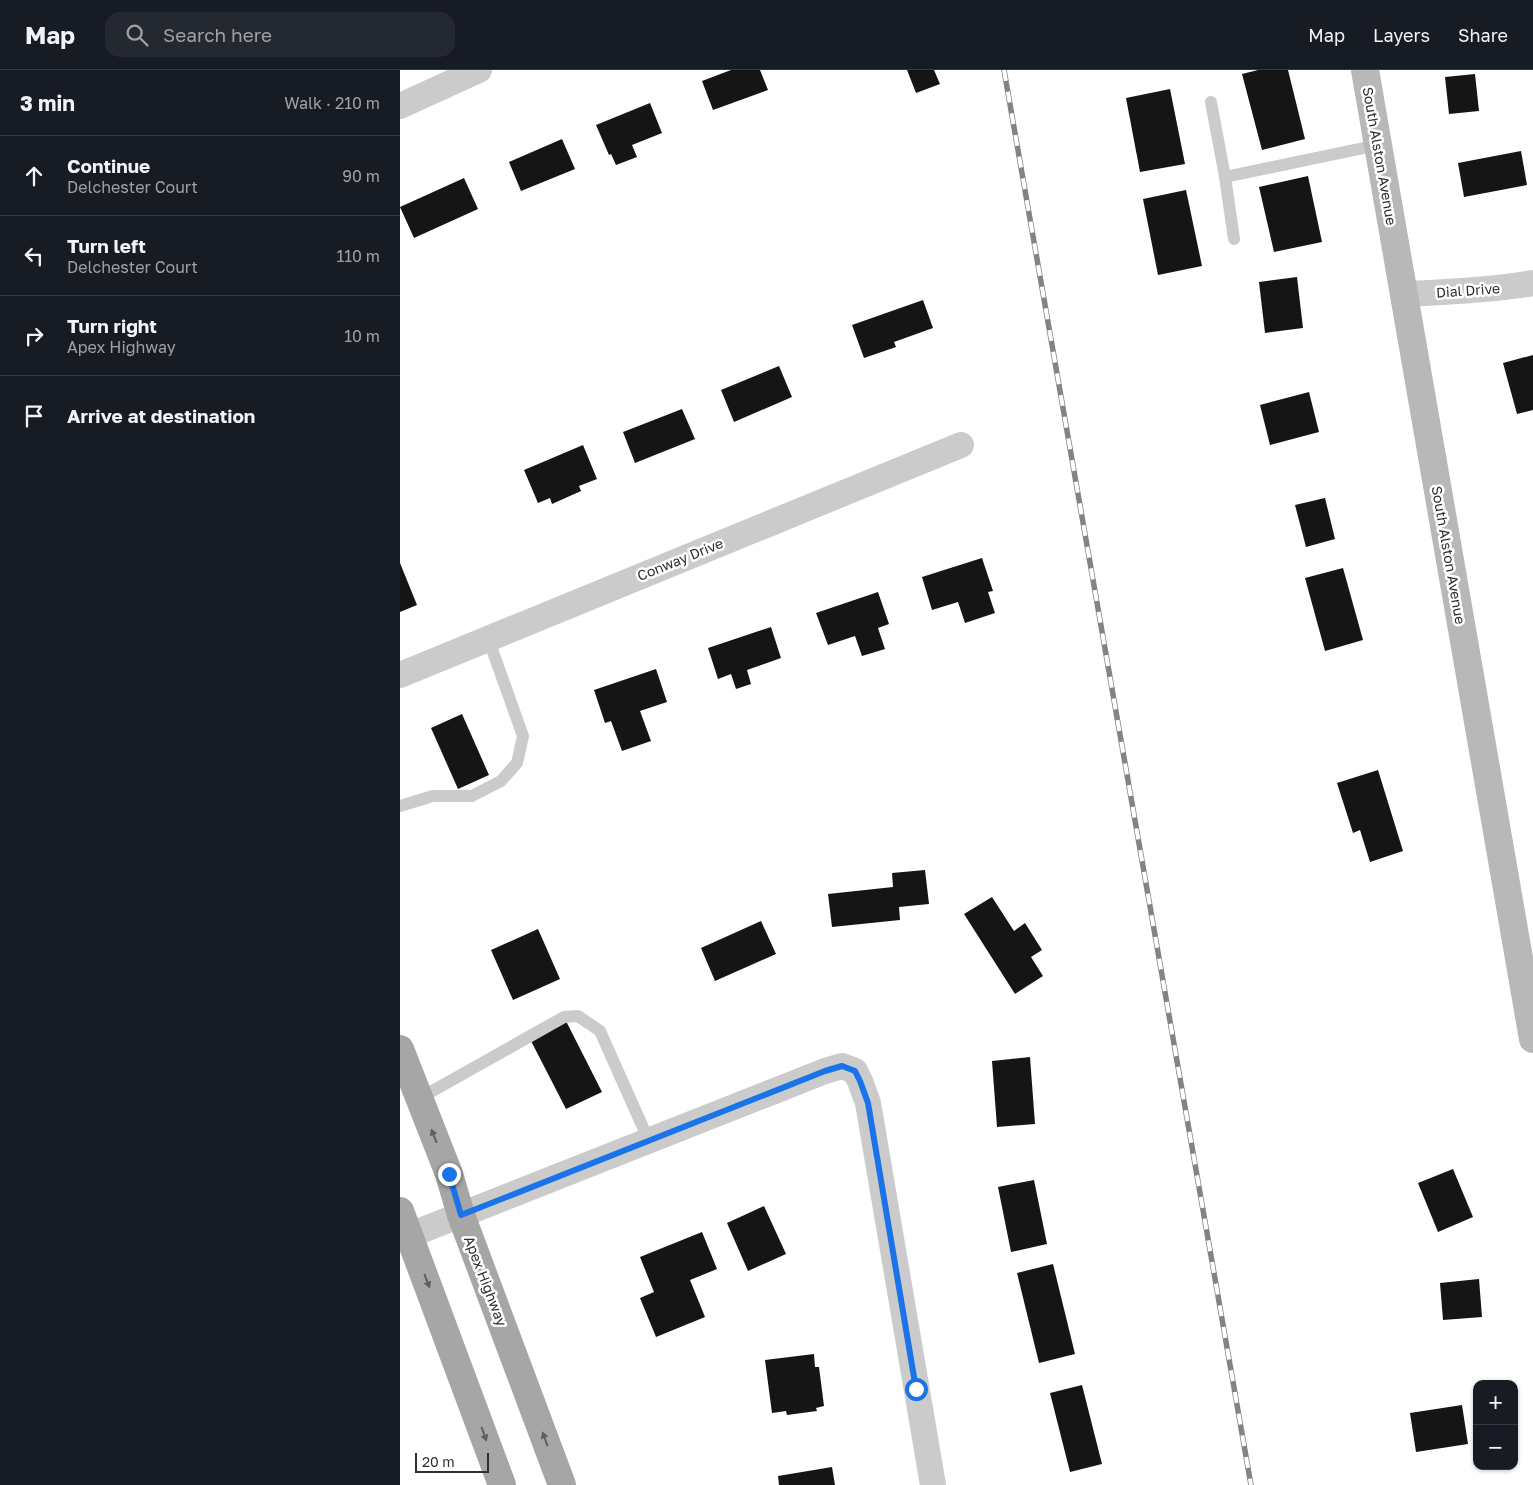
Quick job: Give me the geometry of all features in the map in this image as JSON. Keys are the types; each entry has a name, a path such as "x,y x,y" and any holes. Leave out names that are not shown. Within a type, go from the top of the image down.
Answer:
{"main road":[{"name":"Apex Highway","path":"400,1049 449,1174 461,1215 562,1485"},
{"path":"400,1211 405,1238 502,1485"}],"street":[{"path":"400,106 479,70"},
{"name":"South Alston Avenue","path":"1365,70 1533,1039"},
{"name":"Dial Drive","path":"1404,294 1510,287 1533,283"},
{"name":"Conway Drive","path":"400,675 962,445"},
{"path":"405,1238 825,1071 842,1066 855,1071 868,1103 933,1485"}],"lane":[{"path":"1211,102 1234,239"},
{"path":"1225,177 1378,145"},
{"path":"400,806 433,796 472,796 501,781 517,763 523,736 488,638"},
{"path":"420,1098 564,1017 578,1016 600,1031 649,1141"}],"building":[{"path":"731,70 760,70 768,90 713,110 702,81"},
{"path":"907,70 934,70 940,84 916,93"},
{"path":"1258,70 1288,70 1305,139 1262,150 1242,74"},
{"path":"1475,74 1479,111 1449,114 1445,77"},
{"path":"1170,89 1185,164 1140,172 1126,98"},
{"path":"650,103 662,133 632,145 637,157 616,165 611,154 609,155 596,125"},
{"path":"562,139 575,169 521,191 509,162"},
{"path":"1521,151 1527,185 1464,197 1458,163"},
{"path":"1308,176 1322,242 1274,252 1259,187"},
{"path":"464,178 478,209 414,238 400,207"},
{"path":"1186,190 1202,266 1158,275 1143,199"},
{"path":"1297,277 1303,328 1265,333 1259,282"},
{"path":"923,300 933,328 894,342 896,347 864,358 852,325"},
{"path":"1533,355 1533,410 1517,414 1503,363"},
{"path":"779,366 792,397 734,422 721,390"},
{"path":"1309,392 1319,432 1270,445 1260,405"},
{"path":"682,409 695,439 635,463 623,432"},
{"path":"583,445 597,479 579,486 581,491 552,504 550,498 538,503 524,470"},
{"path":"1325,498 1335,539 1306,547 1295,505"},
{"path":"982,558 993,591 988,592 995,613 965,623 958,602 932,610 922,577"},
{"path":"400,563 417,605 400,612"},
{"path":"1343,568 1363,640 1325,651 1305,578"},
{"path":"878,592 889,624 878,628 885,649 862,656 855,636 828,645 816,613"},
{"path":"771,627 781,658 747,670 751,684 736,689 731,674 718,679 708,648"},
{"path":"656,669 667,702 640,711 651,741 622,751 611,721 605,723 594,690"},
{"path":"462,714 489,775 458,789 431,728"},
{"path":"1378,770 1403,851 1370,862 1360,830 1353,833 1337,783"},
{"path":"925,870 929,904 899,907 900,920 832,927 828,894 893,887 892,873"},
{"path":"992,897 1014,931 1025,923 1042,950 1031,957 1043,976 1015,994 964,914"},
{"path":"761,921 776,954 715,981 701,948"},
{"path":"538,929 560,979 513,1000 491,950"},
{"path":"566,1021 602,1092 566,1109 530,1039"},
{"path":"1030,1057 1035,1124 997,1127 992,1061"},
{"path":"1453,1169 1473,1217 1438,1232 1418,1183"},
{"path":"1034,1180 1047,1244 1011,1252 998,1187"},
{"path":"764,1206 786,1254 748,1271 727,1223"},
{"path":"702,1232 717,1269 690,1280 705,1317 656,1337 640,1298 654,1292 640,1257"},
{"path":"1053,1264 1075,1354 1039,1363 1017,1273"},
{"path":"1479,1279 1482,1317 1443,1320 1440,1283"},
{"path":"814,1354 815,1367 819,1367 824,1406 816,1408 817,1411 787,1415 786,1411 772,1413 765,1360"},
{"path":"1082,1385 1102,1464 1070,1472 1050,1393"},
{"path":"1462,1405 1468,1444 1416,1452 1410,1413"},
{"path":"832,1467 835,1485 779,1485 778,1476"}],"railway":[{"path":"1004,70 1251,1485"}],"route":[{"path":"449,1174 461,1215 825,1071 842,1066 855,1071 868,1103 882,1196 916,1389"}]}
